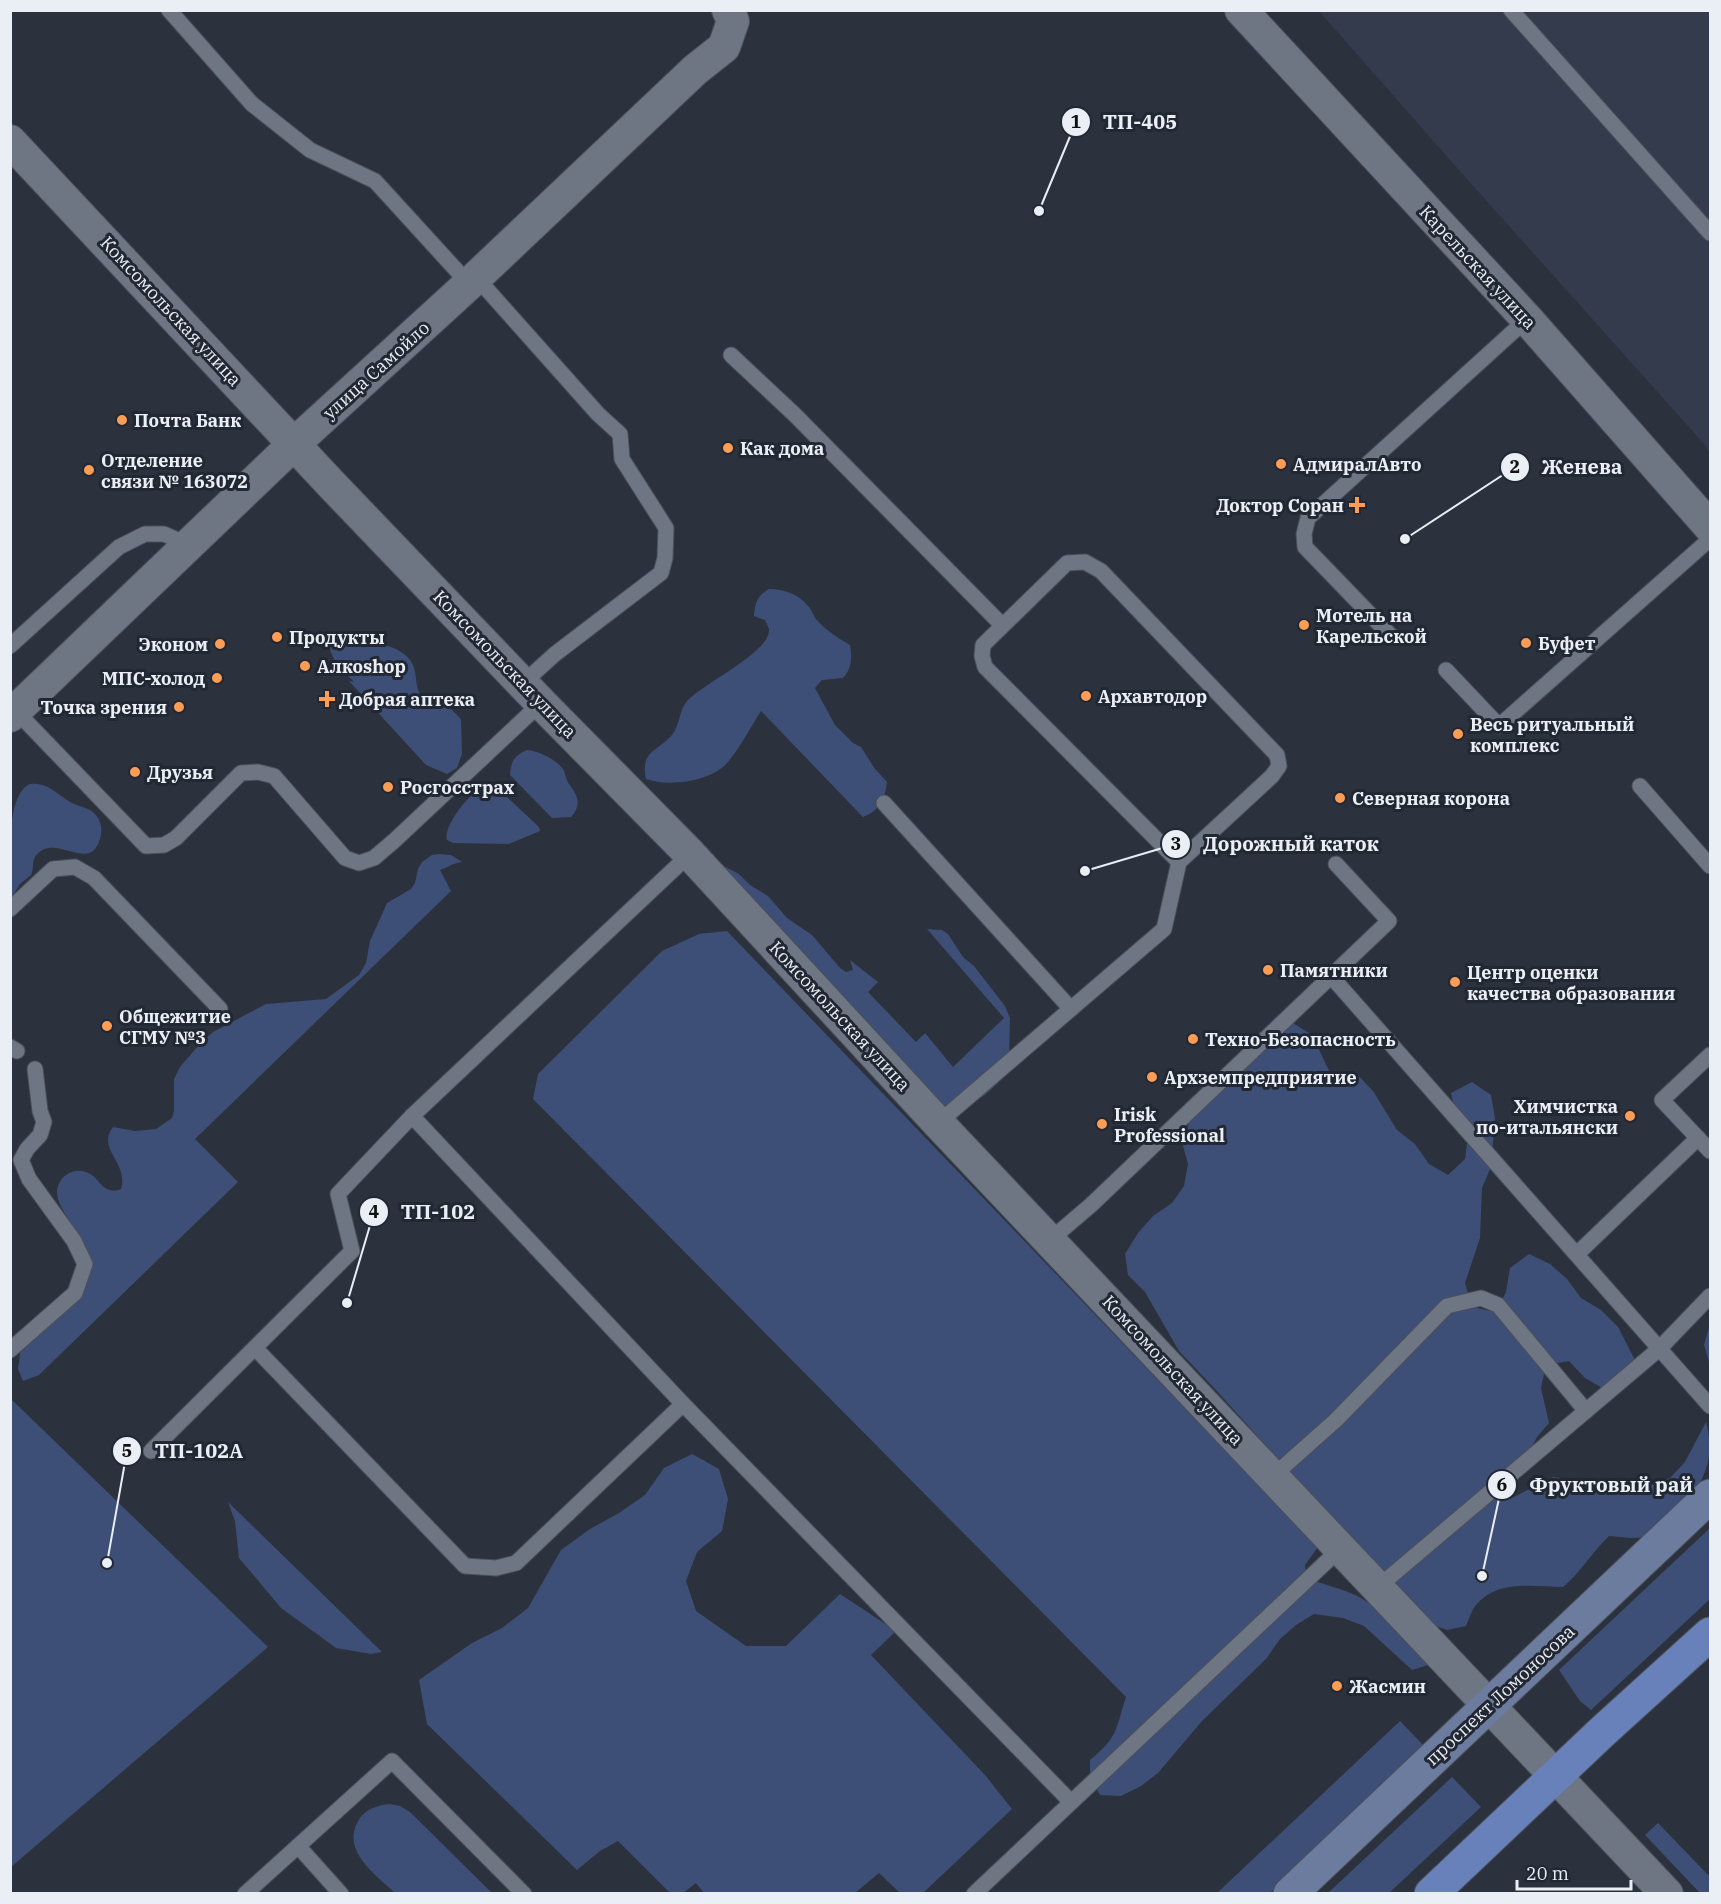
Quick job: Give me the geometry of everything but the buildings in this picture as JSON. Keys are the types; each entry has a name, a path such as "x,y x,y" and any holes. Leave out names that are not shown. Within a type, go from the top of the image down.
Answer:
{"main road":[{"name":"проспект Ломоносова","path":"1290,1893 1710,1496"},
{"path":"1431,1893 1556,1775 1708,1643"}],"street":[{"name":"Карельская улица","path":"1241,10 1527,319 1710,527"},
{"name":"улица Самойло","path":"13,713 295,443 473,281 695,70 724,47 731,16"},
{"name":"Комсомольская улица","path":"10,141 532,693 690,854 939,1123 1667,1893"}],"lane":[{"path":"13,713 146,846 164,845 176,838 241,773 258,772 274,776 345,858 359,863 374,858 395,840 532,693 555,654 661,573 665,558 666,528 622,459 620,434 598,414 375,181 310,150 252,104 169,10"},
{"path":"1511,10 1710,233"},
{"path":"1391,636 1305,547 1304,534 1308,519 1527,319"},
{"path":"731,355 795,415 1002,625"},
{"path":"10,646 119,547 146,534 164,534 189,545"},
{"path":"1446,670 1499,726 1710,539"},
{"path":"939,1123 1164,929 1179,862 1272,776 1278,766 1277,754 1101,571 1085,562 1067,563 983,645 982,656 985,667 1179,862"},
{"path":"1640,786 1710,866"},
{"path":"884,803 1071,1009"},
{"path":"151,1450 352,1251 338,1194 412,1116 690,854"},
{"path":"1050,1240 1091,1205 1389,921 1336,864"},
{"path":"10,909 53,869 75,867 94,878 220,1009"},
{"path":"1330,975 1710,1406"},
{"path":"1710,1055 1662,1100 1710,1151"},
{"path":"10,1350 75,1293 85,1264 74,1240 29,1179 21,1160 27,1149 40,1135 44,1122 40,1111 35,1069"},
{"path":"412,1116 683,1404 1071,1802"},
{"path":"1577,1254 1698,1138"},
{"path":"1378,1587 1659,1349 1710,1296"},
{"path":"1274,1476 1336,1420 1447,1306 1481,1298 1498,1305 1586,1411"},
{"path":"255,1348 465,1566 496,1568 516,1563 683,1404"},
{"path":"974,1893 1341,1548"},
{"path":"244,1893 393,1761 524,1893"},
{"path":"298,1846 341,1893"}],"shaded area":[{"path":"1319,11 1710,11 1710,453 1705,445"},
{"path":"769,589 785,591 800,598 823,626 850,645 851,663 843,678 822,680 815,688 835,725 853,743 861,747 875,769 887,782 880,804 863,817 761,711 727,763 710,775 700,779 666,783 646,779 645,763 648,757 672,735 687,701 748,657 767,638 769,629 765,620 754,616 757,600"},
{"path":"339,632 369,647 383,645 401,652 413,665 421,696 452,710 461,719 462,754 457,768 447,774 426,765 349,681 354,682 336,662 330,650 331,637"},
{"path":"527,750 548,757 564,771 578,804 571,817 552,818 510,775 514,760"},
{"path":"30,784 46,786 70,802 93,812 100,822 101,833 95,849 89,853 82,854 57,848 42,850 34,859 31,875 20,884 11,898 12,818 22,791"},
{"path":"486,784 494,785 539,827 540,831 509,844 453,843 447,840 449,826 454,817 474,793"},
{"path":"432,855 451,855 462,862 440,870 451,891 195,1139 238,1182 39,1375 23,1381 18,1369 21,1346 78,1291 76,1238 57,1193 63,1177 73,1172 84,1172 92,1175 107,1189 121,1189 121,1171 108,1142 113,1127 135,1131 156,1129 172,1118 174,1079 180,1067 213,1032 266,1004 326,999 359,975 366,963 370,941 387,903 411,889 422,862"},
{"path":"720,864 739,874 750,885 768,896 787,918 812,935 840,968 846,972 853,970 850,960 878,982 868,992 916,1042 925,1033 953,1067 1004,1018 927,929 942,930 948,934 963,957 974,966 1005,1006 1010,1018 1009,1056 1006,1070 998,1083 972,1104 955,1109 904,1102 888,1093 875,1080"},
{"path":"727,931 1318,1547 1305,1565 1306,1578 1349,1593 1376,1608 1406,1635 1428,1665 1412,1670 1364,1626 1343,1618 1314,1614 1296,1625 1280,1639 1266,1659 1202,1721 1158,1773 1141,1786 1121,1796 1100,1795 1090,1776 1090,1760 1106,1745 1115,1732 1126,1697 533,1099 538,1074 662,951 699,934"},
{"path":"1293,1023 1312,1035 1332,1077 1356,1073 1373,1091 1397,1130 1415,1144 1429,1164 1448,1175 1465,1159 1468,1136 1456,1116 1451,1093 1472,1082 1491,1095 1495,1118 1491,1167 1482,1188 1480,1238 1465,1283 1472,1307 1496,1312 1506,1292 1510,1268 1529,1254 1550,1264 1567,1279 1581,1298 1601,1310 1618,1327 1639,1368 1627,1387 1604,1389 1585,1378 1569,1361 1546,1365 1541,1388 1549,1423 1537,1437 1513,1476 1510,1499 1553,1477 1600,1483 1648,1485 1670,1478 1685,1462 1706,1422 1709,1458 1704,1473 1688,1499 1652,1537 1609,1536 1563,1587 1517,1586 1496,1591 1475,1606 1466,1626 1447,1630 1425,1622 1179,1351 1145,1292 1128,1275 1125,1254 1138,1233 1153,1216 1172,1203 1184,1186 1188,1164 1182,1142 1190,1120"},
{"path":"1710,1324 1710,1365 1704,1345"},
{"path":"11,1399 268,1647 10,1867"},
{"path":"692,1454 719,1469 728,1499 722,1531 697,1552 686,1581 696,1611 746,1646 786,1646 840,1594 896,1631 871,1655 985,1775 1012,1809 923,1893 900,1893 879,1873 855,1893 704,1893 696,1883 683,1893 670,1893 618,1841 600,1851 577,1870 427,1724 419,1680 472,1643 502,1628 528,1608 561,1550 645,1495 664,1468"},
{"path":"228,1502 382,1652 371,1654 336,1648 281,1608 239,1558 235,1521"},
{"path":"1710,1528 1710,1599 1591,1710 1580,1701 1559,1670"},
{"path":"1400,1721 1426,1748 1270,1893 1216,1894"},
{"path":"1452,1777 1481,1807 1389,1893 1328,1893"},
{"path":"380,1805 400,1806 410,1812 492,1893 395,1893 363,1862 354,1842 354,1832 364,1813"},
{"path":"1658,1823 1710,1877 1710,1893 1700,1893 1645,1835"}],"place":[{"name":"ТП-405","path":"1039,211"},
{"name":"Почта Банк","path":"122,420"},
{"name":"Как дома","path":"728,448"},
{"name":"АдмиралАвто","path":"1281,464"},
{"name":"Отделение связи № 163072","path":"89,470"},
{"name":"Доктор Соран","path":"1357,505"},
{"name":"Женева","path":"1405,539"},
{"name":"Мотель на Карельской","path":"1304,625"},
{"name":"Продукты","path":"277,637"},
{"name":"Буфет","path":"1526,643"},
{"name":"Эконом","path":"220,644"},
{"name":"Алкоshop","path":"305,666"},
{"name":"МПС-холод","path":"217,678"},
{"name":"Архавтодор","path":"1086,696"},
{"name":"Добрая аптека","path":"327,699"},
{"name":"Точка зрения","path":"179,707"},
{"name":"Весь ритуальный комплекс","path":"1458,734"},
{"name":"Друзья","path":"135,772"},
{"name":"Росгосстрах","path":"388,787"},
{"name":"Северная корона","path":"1340,798"},
{"name":"Дорожный каток","path":"1085,871"},
{"name":"Памятники","path":"1268,970"},
{"name":"Центр оценки качества образования","path":"1455,982"},
{"name":"Общежитие СГМУ №3","path":"107,1026"},
{"name":"Техно-Безопасность","path":"1193,1039"},
{"name":"Архземпредприятие","path":"1152,1077"},
{"name":"Химчистка по-итальянски","path":"1630,1116"},
{"name":"Irisk Professional","path":"1102,1124"},
{"name":"ТП-102","path":"347,1303"},
{"name":"ТП-102А","path":"107,1563"},
{"name":"Фруктовый рай","path":"1482,1576"},
{"name":"Жасмин","path":"1337,1686"}]}
